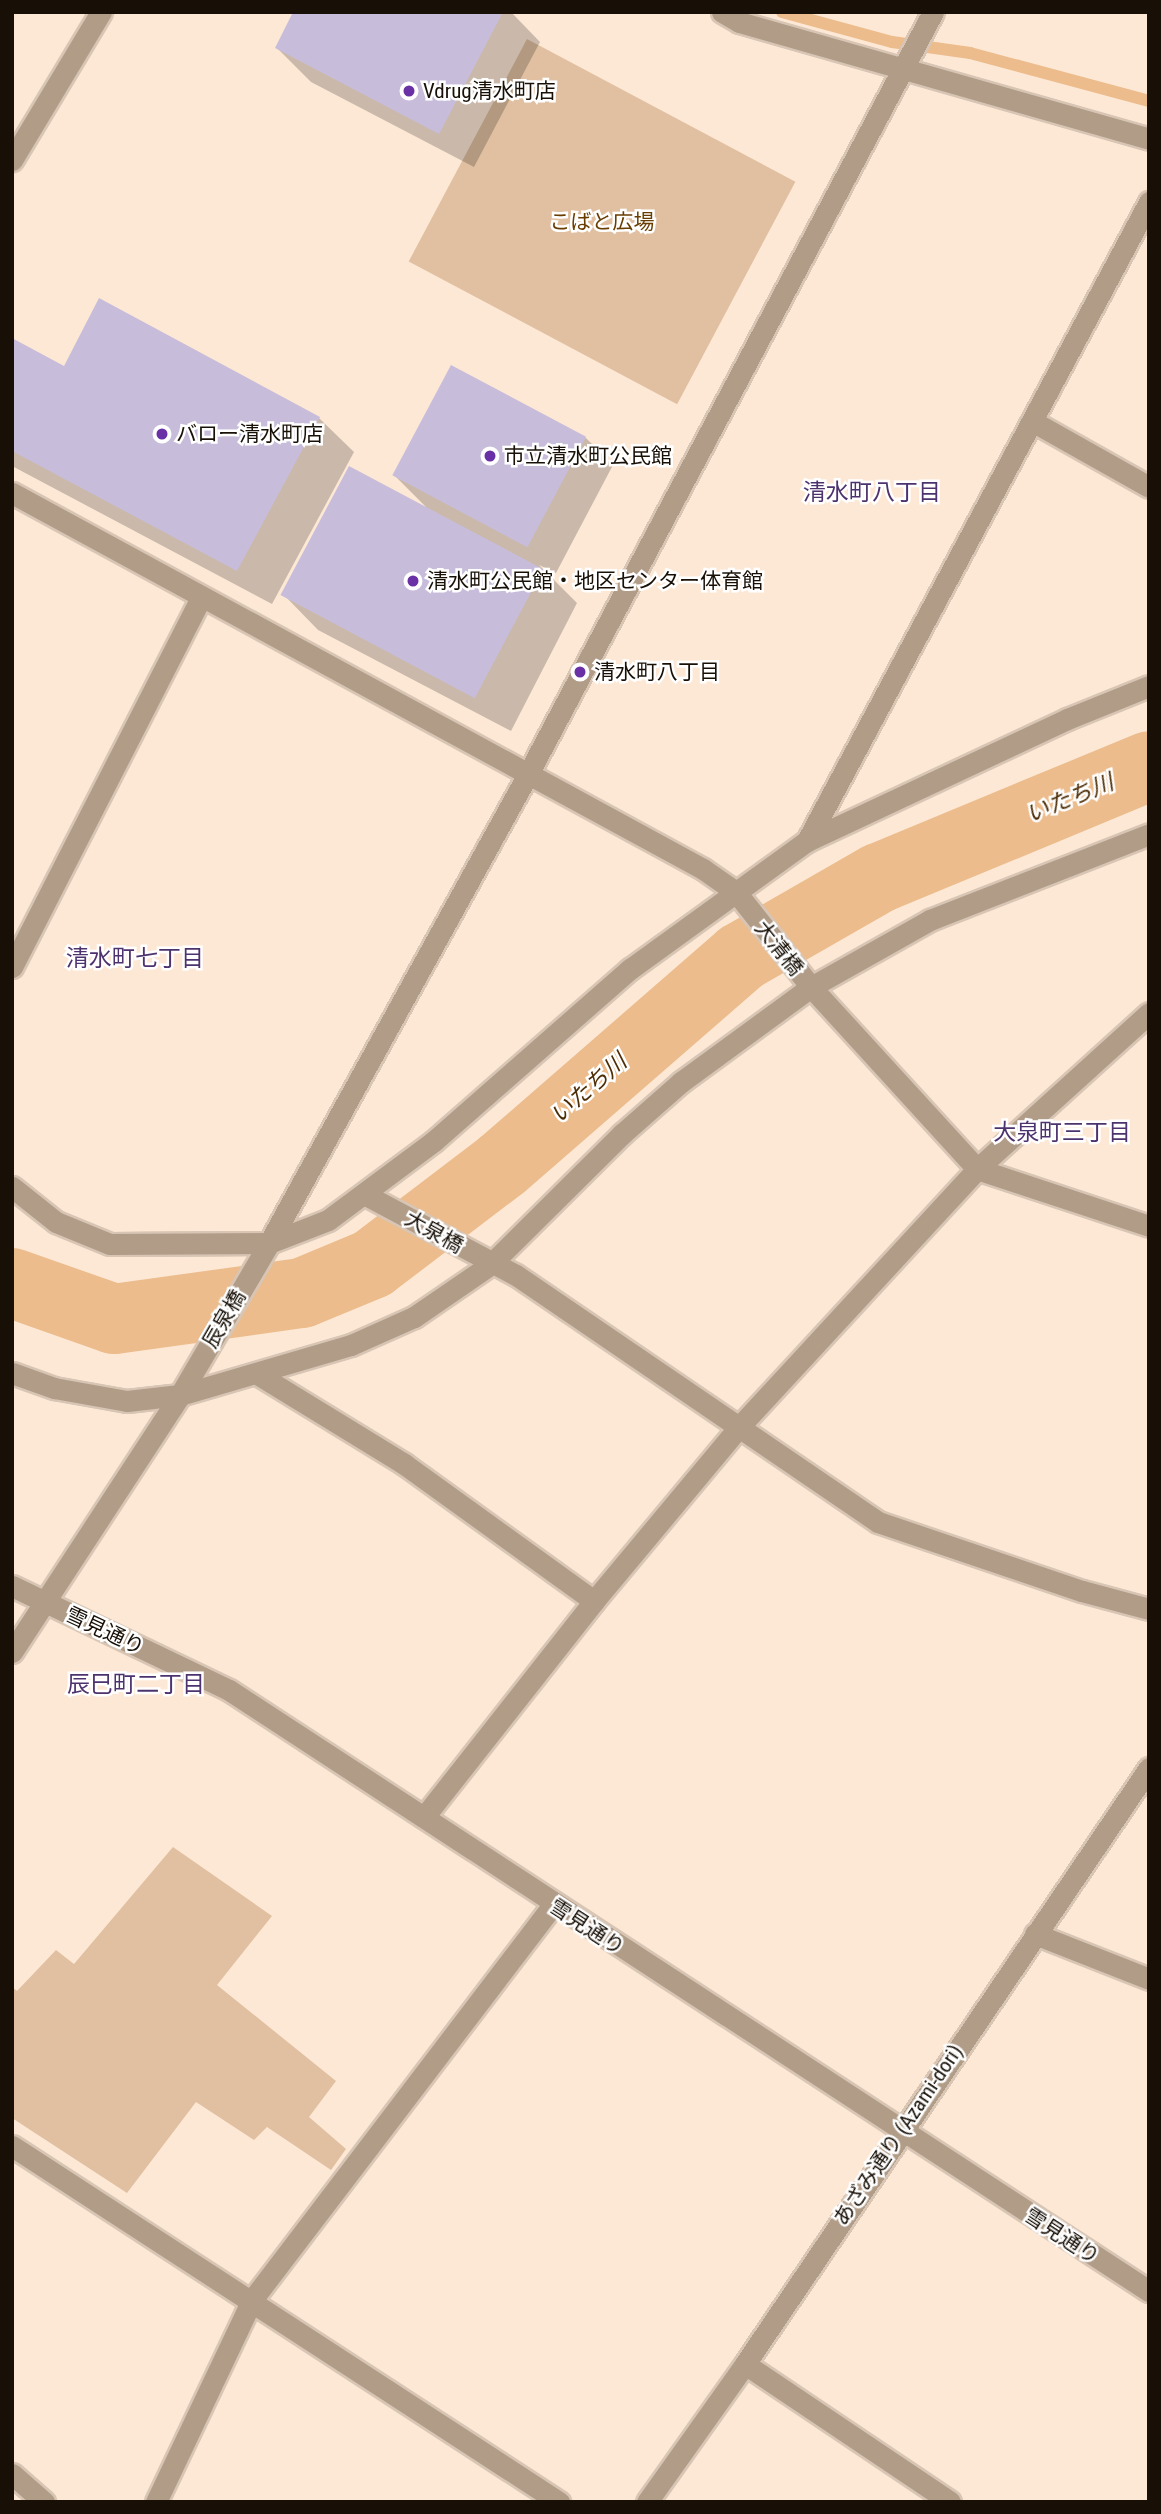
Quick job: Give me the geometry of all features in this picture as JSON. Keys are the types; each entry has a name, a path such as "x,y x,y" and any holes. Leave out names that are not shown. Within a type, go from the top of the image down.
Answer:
{"street":[{"path":"12,160 101,12"},
{"name":"辰泉橋","path":"12,1652 180,1395 268,1243 528,774 933,12"},
{"path":"734,15 904,69 1149,139"},
{"path":"807,841 1149,202"},
{"path":"1031,421 1149,487"},
{"name":"大清橋","path":"12,493 703,869 742,901 811,987 977,1169"},
{"path":"12,967 201,598"},
{"path":"12,1187 56,1222 110,1244 268,1243 328,1220 370,1197 630,969 742,901 807,841 1067,719 1149,686"},
{"path":"12,1373 54,1388 127,1401 180,1395 259,1375 351,1345 414,1317 491,1264 622,1134 681,1082 811,987 930,920 1149,834"},
{"path":"424,1817 594,1601 740,1426 977,1169 1149,1013"},
{"path":"977,1169 1149,1226"},
{"name":"大泉橋","path":"370,1197 516,1275 878,1522 1149,1609"},
{"path":"259,1375 404,1464 594,1601"},
{"name":"雪見通り","path":"12,1586 229,1690 553,1905 1149,2291"},
{"name":"あざみ通り (Azami-dori)","path":"647,2502 745,2364 899,2130 1149,1768"},
{"path":"156,2502 252,2300 553,1905"},
{"path":"1035,1934 1149,1979"},
{"path":"12,2146 559,2502"},
{"path":"745,2364 950,2502"},
{"path":"12,2474 44,2502"}],"green space":[{"name":"こばと広場","path":"527,39 795,182 677,404 409,262"},
{"path":"173,1847 272,1916 217,1985 336,2081 309,2117 346,2149 331,2170 267,2127 254,2140 196,2102 127,2193 12,2118 12,1987 17,1991 56,1950 74,1964"}],"building":[{"name":"Vdrug清水町店","path":"293,12 503,12 439,134 275,48"},
{"name":"バロー清水町店","path":"99,298 320,417 237,571 12,451 12,338 64,366"},
{"name":"市立清水町公民館","path":"451,365 586,437 527,547 392,475"},
{"name":"清水町公民館・地区センター体育館","path":"349,466 543,569 475,698 280,595"}],"waterway":[{"path":"782,12 892,42 970,53 1149,101"},
{"name":"いたち川","path":"12,1283 114,1319 302,1293 372,1264 502,1165 741,957 879,878 1149,766"}],"place":[{"name":"Vdrug清水町店","path":"409,91"},
{"name":"バロー清水町店","path":"162,434"},
{"name":"市立清水町公民館","path":"490,456"},
{"name":"清水町公民館・地区センター体育館","path":"413,581"},
{"name":"清水町八丁目","path":"580,672"}],"district":[{"name":"清水町八丁目","path":"872,493"},
{"name":"清水町七丁目","path":"135,959"},
{"name":"大泉町三丁目","path":"1062,1133"},
{"name":"辰巳町二丁目","path":"136,1685"}]}
